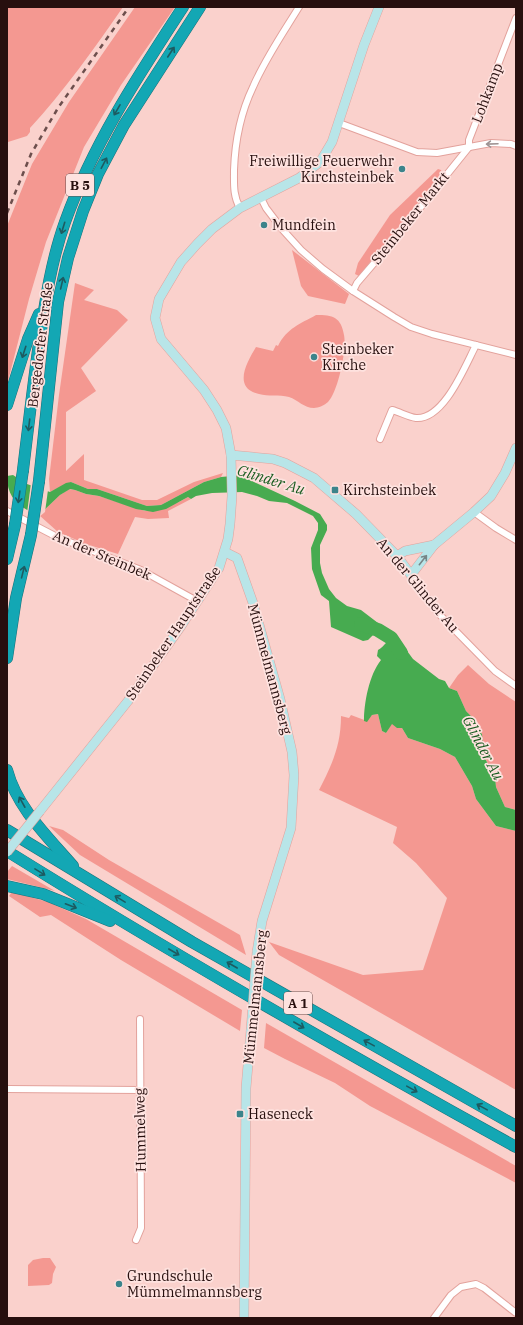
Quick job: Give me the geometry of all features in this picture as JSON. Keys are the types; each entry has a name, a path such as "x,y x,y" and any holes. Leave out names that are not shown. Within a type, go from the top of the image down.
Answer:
{"highway":[{"name":"Bergedorfer Straße","path":"7,559 15,525 45,303 64,223 86,169 101,139 133,83 183,7"},
{"name":"Bergedorfer Straße","path":"7,658 16,598 32,535 58,302 68,258 83,211 98,174 124,125 200,7"},
{"path":"7,405 28,339 45,303"},
{"path":"7,770 15,790 25,808 41,830 82,876"},
{"name":"A 1","path":"7,830 291,999 516,1126"},
{"name":"A 1","path":"7,852 141,933 357,1059 516,1147"},
{"path":"7,886 43,894 141,933"}],"street":[{"path":"240,208 236,201 234,191 234,171 237,142 244,112 252,87 265,62 299,7"},
{"name":"Steinbeker Hauptstraße","path":"7,852 128,701 219,568 225,552 230,524 232,496 231,455 228,434 223,420 204,390 164,343 157,328 155,318 159,299 181,262 212,229 240,208 299,178 320,162 332,142 364,45 379,7"},
{"name":"Lohkamp","path":"469,147 469,140 516,18"},
{"path":"339,123 417,152 437,153 491,143 511,144 516,146"},
{"name":"Steinbeker Markt","path":"353,291 357,283 400,234 469,147"},
{"path":"262,198 266,208 301,250 323,269 353,291 411,326 432,334 516,355"},
{"path":"380,439 392,410 416,418 428,416 440,407 447,399 476,345"},
{"path":"411,575 434,545 491,496 505,473 516,448"},
{"name":"An der Glinder Au","path":"231,455 274,459 314,478 356,514 397,556 438,612 495,671 516,686"},
{"name":"An der Steinbek","path":"7,510 57,537 141,570 197,601"},
{"path":"474,512 516,540"},
{"path":"397,556 405,551 434,545"},
{"name":"Mümmelmannsberg","path":"225,552 238,558 253,603 268,652 287,726 292,752 294,775 291,828 262,921 257,952 246,1088 244,1318"},
{"name":"Hummelweg","path":"136,1240 140,1228 140,1019"},
{"path":"7,1089 139,1090"},
{"path":"434,1318 452,1295 461,1287 470,1284 476,1284 484,1288 516,1312"}],"shaded area":[{"path":"7,7 123,7 55,99 30,128 30,132 27,136 8,142 7,183"},
{"path":"135,7 175,7 121,85 84,147 46,242 29,299 7,385 7,226 32,164 69,102"},
{"path":"438,169 441,170 442,173 359,276 355,274 358,263 390,215"},
{"path":"292,250 349,294 345,304 308,296 301,286"},
{"path":"75,283 94,290 84,300 117,310 128,320 81,368 96,391 66,412 66,471 84,454 84,480 142,500 157,500 194,482 223,473 221,477 204,482 161,505 147,506 97,489 88,489 71,482 50,492 49,479 59,395"},
{"path":"316,315 335,318 341,324 345,341 341,370 332,397 328,402 316,408 310,408 289,397 262,395 251,391 246,386 244,374 256,347 273,351 285,335 299,324"},
{"path":"13,475 27,484 50,492 66,483 71,482 88,489 97,489 147,506 161,505 204,482 221,477 243,475 254,482 320,514 327,525 327,530 320,545 320,563 322,573 329,589 336,598 347,606 361,610 378,623 377,627 379,629 368,640 363,641 331,627 329,601 321,595 312,569 311,548 318,530 318,523 313,516 287,503 269,501 242,492 212,493 196,496 191,499 188,497 166,509 153,512 136,509 99,496 70,489 60,495 39,515 20,505 12,496 9,490 7,476"},
{"path":"69,489 99,496 145,511 179,502 188,497 191,499 168,511 169,518 148,519 135,517 118,554 86,544 58,532 39,515 60,495"},
{"path":"394,636 399,640 413,659 439,679 445,681 449,688 457,691 466,711 473,718 476,728 482,734 483,746 481,751 495,777 496,787 505,807 516,810 516,831 496,826 476,799 472,786 455,757 440,749 408,738 402,728 397,728 392,724 386,733 382,731 378,714 372,715 367,722 364,721 365,706 370,681 381,660 377,656 378,650"},
{"path":"468,665 489,684 516,702 516,810 505,807 496,787 495,777 481,751 482,734 476,728 473,718 466,711 457,691 449,688 458,675"},
{"path":"378,714 382,731 386,733 392,723 402,728 408,738 440,749 455,757 472,786 476,799 496,826 516,831 516,1090 279,955 269,942 363,975 423,970 447,898 416,863 393,843 397,827 319,790 335,754 341,726 341,716 349,718 351,715 367,721 372,715"},
{"path":"49,826 63,830 109,860 240,935 246,955 80,855"},
{"path":"12,866 55,891 7,879 7,872"},
{"path":"12,892 48,902 86,919 242,1010 240,1031 121,960 51,915 40,917 9,896"},
{"path":"266,1023 516,1166 516,1183 370,1106 335,1083 264,1048"},
{"path":"50,1258 56,1267 53,1274 52,1283 49,1285 28,1286 28,1265 33,1260"}],"pier":[{"path":"31,483 48,490 45,512 39,517 27,513"}],"waterway":[{"name":"Glinder Au","path":"361,624 378,630 391,638 401,653"}],"railway":[{"path":"7,213 31,154 58,108 129,7"}],"place":[{"name":"Freiwillige Feuerwehr Kirchsteinbek","path":"402,169"},
{"name":"Mundfein","path":"264,225"},
{"name":"Steinbeker Kirche","path":"314,357"},
{"name":"Kirchsteinbek","path":"335,490"},
{"name":"Haseneck","path":"240,1114"},
{"name":"Grundschule Mümmelmannsberg","path":"119,1284"}]}
